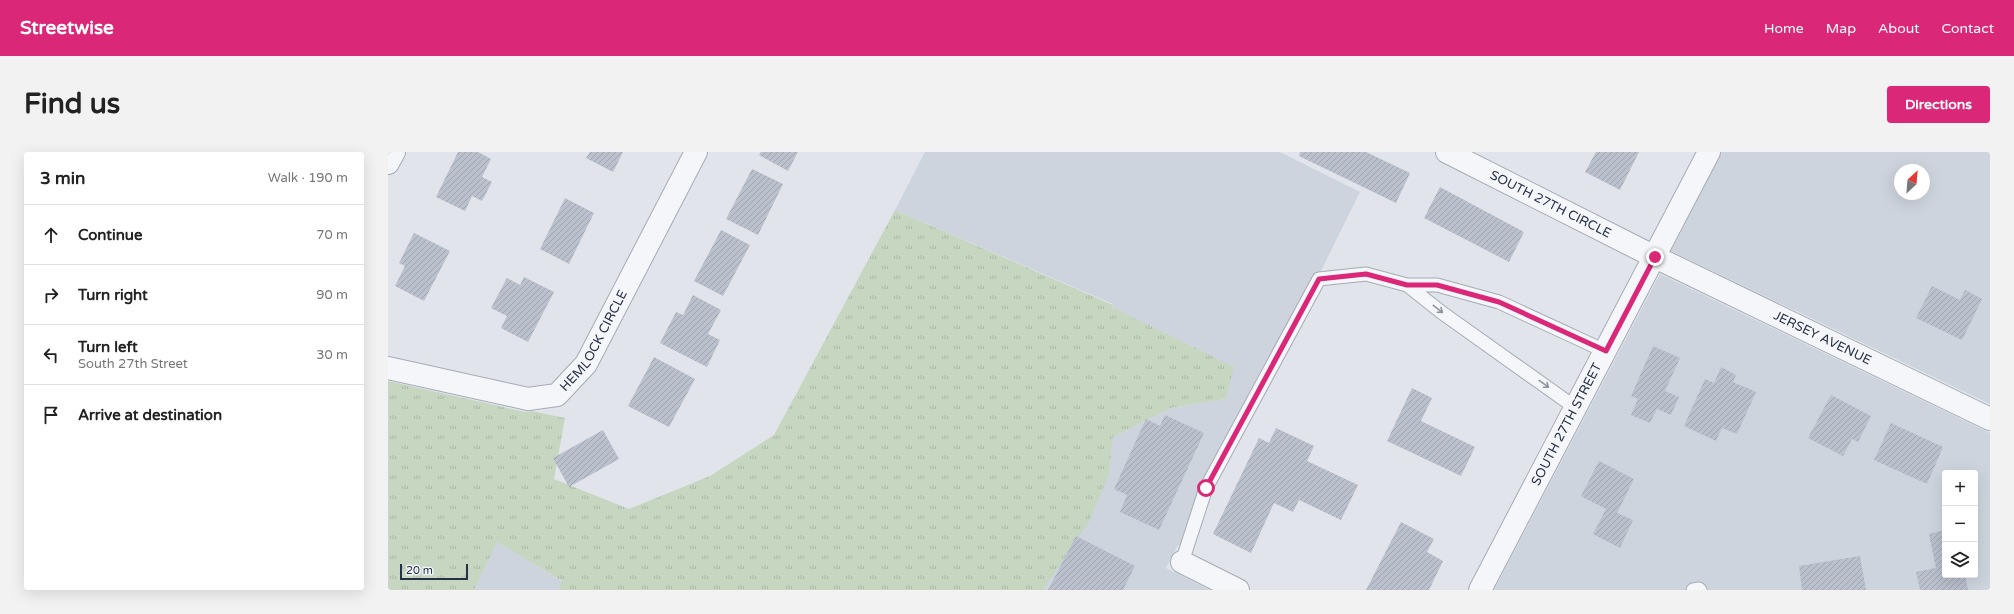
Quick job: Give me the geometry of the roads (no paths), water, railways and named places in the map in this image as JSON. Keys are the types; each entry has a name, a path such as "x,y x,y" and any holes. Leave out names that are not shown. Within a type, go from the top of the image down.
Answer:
{"street":[{"path":"388,163 394,152"},
{"name":"HEMLOCK CIRCLE","path":"388,368 528,399 557,394 586,364 696,152"},
{"name":"SOUTH 27TH CIRCLE","path":"1447,152 1655,257"},
{"name":"SOUTH 27TH STREET","path":"1480,590 1709,152"},
{"name":"JERSEY AVENUE","path":"1655,257 1990,419"},
{"path":"1182,562 1238,590"}],"lane":[{"path":"1182,562 1206,488 1319,279 1366,274 1407,285 1437,285 1499,302 1606,351"},
{"path":"1407,285 1441,312 1576,408"},
{"path":"1693,590 1700,590"}]}
